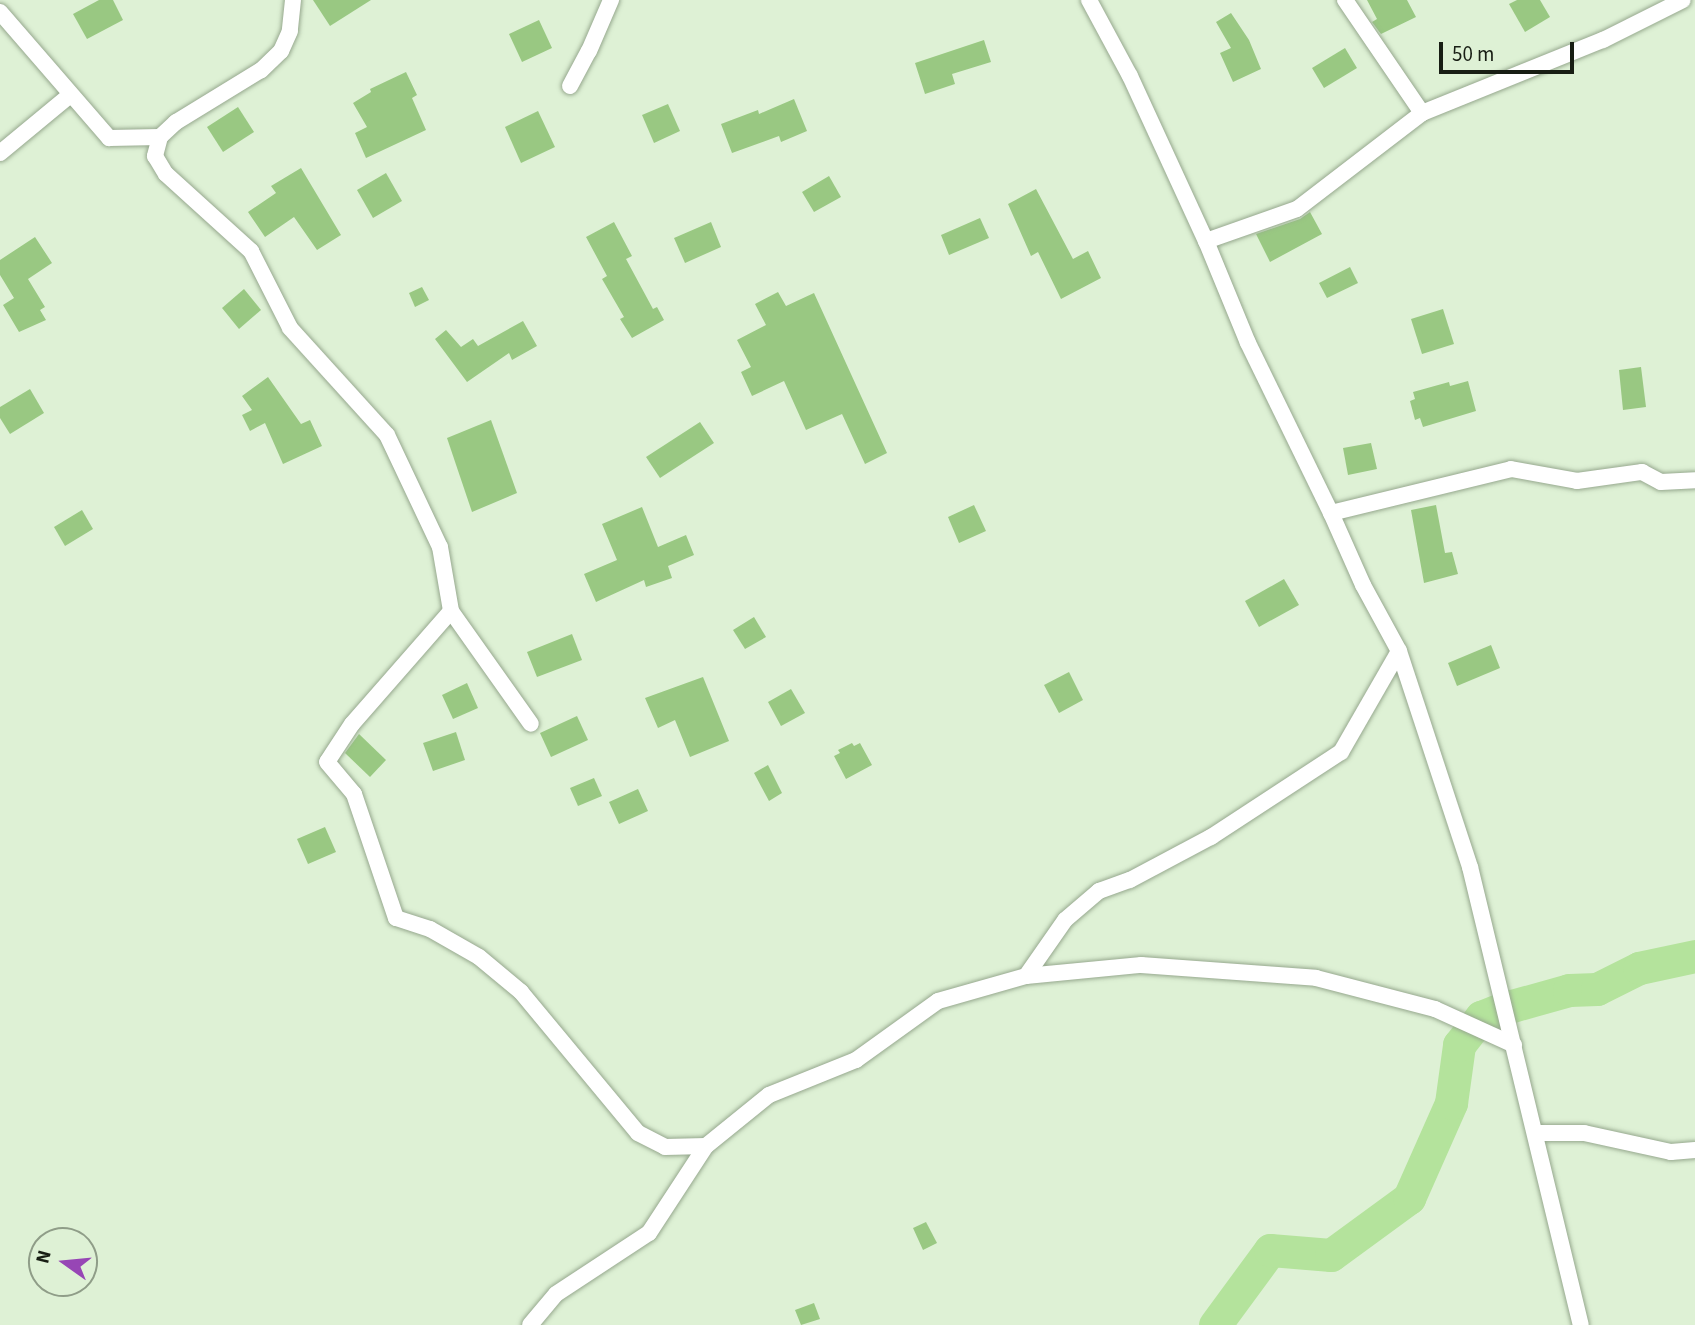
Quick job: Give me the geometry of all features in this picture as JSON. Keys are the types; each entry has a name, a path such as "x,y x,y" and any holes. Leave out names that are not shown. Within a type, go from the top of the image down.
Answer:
{"street":[{"path":"293,0 290,31 281,51 261,70 176,122 160,137 155,156 166,174 251,251 290,328 387,435 440,547 451,611 531,724"},
{"path":"570,86 611,0"},
{"path":"1089,0 1130,76 1206,241 1248,343 1363,585 1399,651 1470,867 1581,1325"},
{"path":"1345,0 1422,113"},
{"path":"1206,241 1297,209 1422,113 1603,40 1684,0"},
{"path":"0,12 109,138 160,137"},
{"path":"0,153 70,95"},
{"path":"1331,513 1511,469 1577,481 1642,472 1661,482 1695,480"},
{"path":"451,611 352,724 327,762 354,794 396,918 430,929 479,957 521,992 638,1133 665,1147 706,1146"},
{"path":"1026,976 1065,920 1100,891 1130,880 1211,837 1341,752 1399,651"},
{"path":"530,1325 556,1294 649,1233 706,1146 769,1095 856,1060 938,1001 1026,976 1141,965 1316,978 1434,1009 1514,1045"},
{"path":"1535,1133 1584,1133 1671,1152 1695,1150"}],"building":[{"path":"99,0 113,0 123,20 87,39 73,14"},
{"path":"313,0 371,0 330,26"},
{"path":"1367,0 1407,0 1416,17 1381,34 1372,22 1377,19"},
{"path":"1517,0 1540,0 1550,17 1525,32 1509,4"},
{"path":"1231,13 1249,40 1261,69 1233,82 1220,53 1231,48 1216,22"},
{"path":"539,20 552,48 522,62 509,34"},
{"path":"984,40 991,62 952,74 955,84 925,94 915,63"},
{"path":"1345,48 1357,68 1324,88 1312,68"},
{"path":"406,72 417,95 412,98 426,130 366,158 355,133 367,127 353,103 371,92 370,89"},
{"path":"794,99 807,131 781,142 779,136 732,153 721,124 758,110 759,114"},
{"path":"668,104 680,131 654,143 642,115"},
{"path":"238,107 254,132 223,152 207,127"},
{"path":"538,111 555,147 521,163 505,127"},
{"path":"301,168 341,235 317,250 294,217 265,237 248,212 276,193 271,186"},
{"path":"386,173 402,201 373,218 357,190"},
{"path":"829,176 841,197 814,212 802,192"},
{"path":"1036,189 1073,259 1088,251 1101,278 1061,299 1038,252 1031,256 1008,204"},
{"path":"1310,212 1322,234 1270,262 1256,234 1300,219"},
{"path":"980,218 989,238 949,255 941,235"},
{"path":"614,222 632,256 626,259 653,309 657,307 664,320 632,338 620,319 624,317 602,279 607,276 586,237"},
{"path":"711,222 721,247 685,263 674,238"},
{"path":"35,237 52,263 28,279 45,307 40,310 46,320 19,332 3,305 14,298 0,275 0,260"},
{"path":"1350,267 1358,283 1327,298 1319,283"},
{"path":"422,287 429,300 415,307 409,293"},
{"path":"244,289 261,310 239,329 222,308"},
{"path":"778,292 786,306 814,293 887,453 865,464 842,414 806,430 784,381 752,396 741,372 751,367 737,340 766,325 755,304"},
{"path":"1443,309 1454,344 1422,354 1411,319"},
{"path":"523,321 537,346 512,360 509,353 467,382 435,339 446,330 461,347 473,339 478,346"},
{"path":"1641,367 1646,407 1623,410 1619,370"},
{"path":"268,377 301,424 310,420 322,446 283,464 265,423 250,431 242,415 252,410 242,396"},
{"path":"1468,381 1476,411 1423,427 1420,418 1415,420 1410,401 1415,399 1413,392 1449,382 1450,386"},
{"path":"30,389 44,413 10,434 0,418 0,407"},
{"path":"491,420 517,493 472,512 447,438"},
{"path":"700,422 714,443 660,478 646,457"},
{"path":"1371,443 1377,469 1348,475 1343,448"},
{"path":"974,505 986,531 959,543 948,517"},
{"path":"1436,505 1445,553 1452,552 1458,574 1424,583 1411,510"},
{"path":"642,507 658,547 686,535 694,555 668,566 672,578 646,587 644,580 596,602 584,574 617,560 602,524"},
{"path":"82,510 93,529 65,546 54,527"},
{"path":"1284,579 1299,605 1259,627 1245,601"},
{"path":"754,617 766,637 745,649 733,630"},
{"path":"572,634 582,660 537,677 527,652"},
{"path":"1491,645 1500,668 1457,686 1448,663"},
{"path":"1069,672 1083,700 1059,713 1044,685"},
{"path":"703,677 729,741 690,757 675,720 658,728 645,698"},
{"path":"467,683 478,708 453,719 442,695"},
{"path":"791,689 805,713 781,726 768,702"},
{"path":"577,716 588,740 551,757 540,733"},
{"path":"456,732 465,760 433,771 423,743"},
{"path":"359,734 386,760 370,777 345,753"},
{"path":"852,743 854,746 860,743 872,765 846,779 834,756 840,753 838,750"},
{"path":"768,765 782,793 769,801 754,773"},
{"path":"594,778 602,796 578,806 570,788"},
{"path":"638,789 648,811 619,824 609,802"},
{"path":"325,827 336,852 308,864 297,839"},
{"path":"926,1222 937,1243 923,1250 913,1228"},
{"path":"814,1303 820,1319 801,1325 795,1310"}],"waterway":[{"path":"1512,1006 1569,990 1597,989 1639,968 1695,956"},
{"path":"1215,1325 1270,1250 1331,1255 1409,1198 1451,1103 1459,1045 1481,1017 1496,1011"}]}
